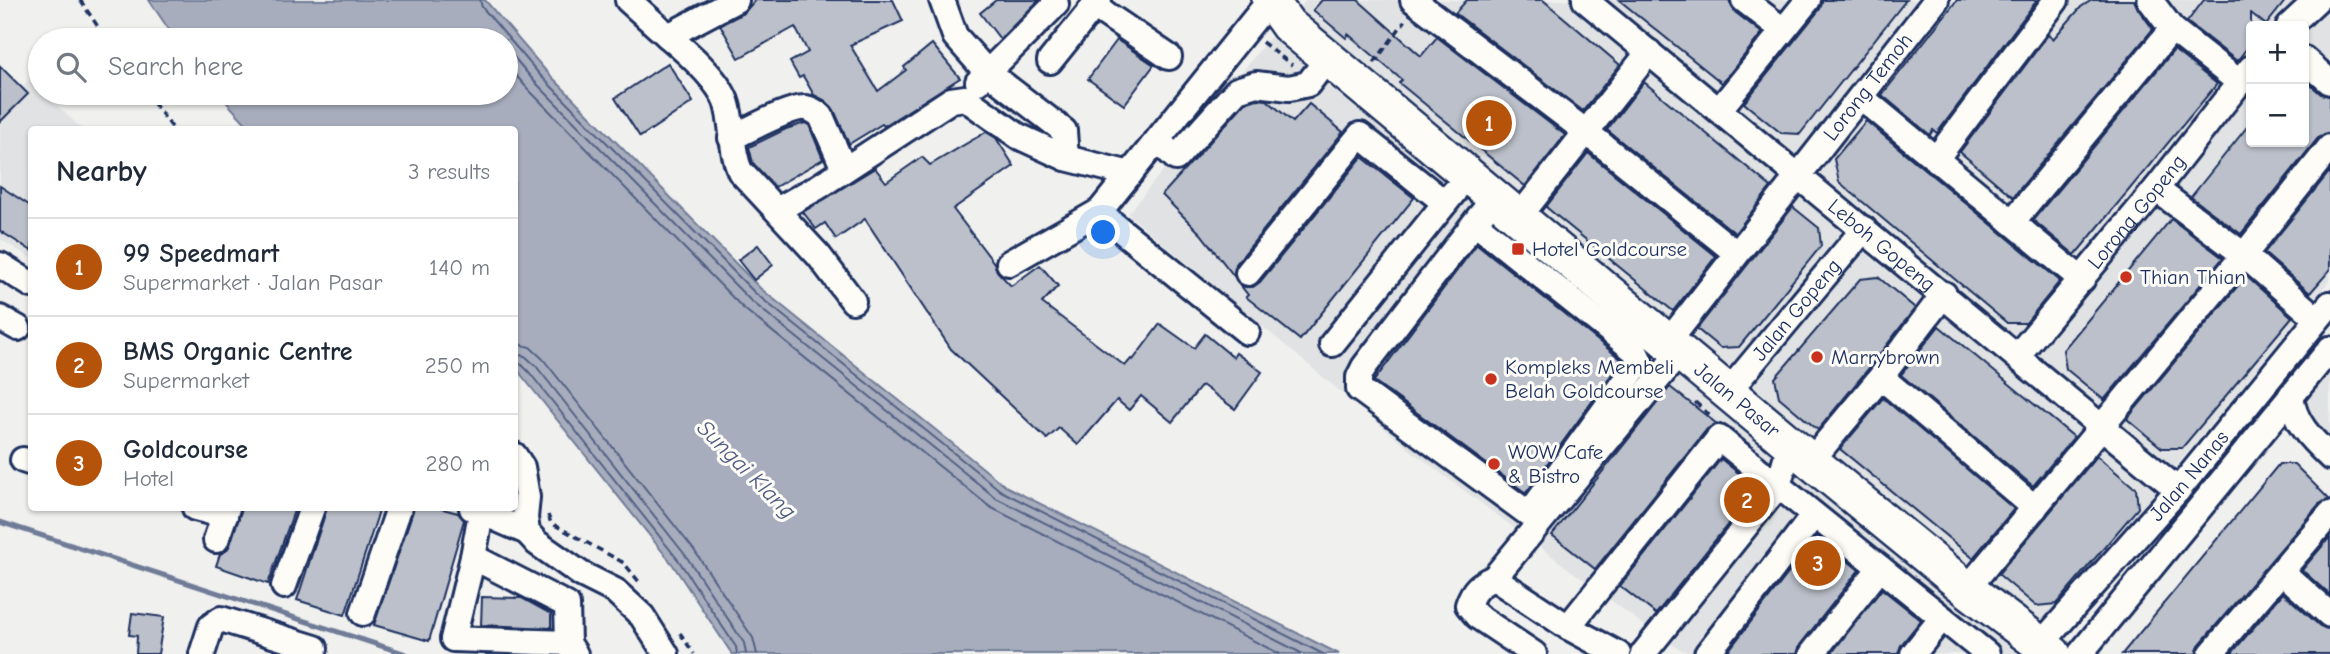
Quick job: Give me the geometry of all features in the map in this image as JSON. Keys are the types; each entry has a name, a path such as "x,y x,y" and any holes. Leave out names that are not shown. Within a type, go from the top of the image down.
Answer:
{"highway":[{"name":"Jalan Pasar","path":"1270,0 1288,25 1468,175 1496,213 1653,354 1728,392 1967,589 2047,649"}],"street":[{"path":"628,0 708,75 725,100 734,158 740,171 818,256 853,301"},
{"path":"668,36 736,0"},
{"path":"942,0 955,36 986,71 1065,131 1066,158"},
{"path":"1009,263 1100,211 1270,0"},
{"name":"Leboh Gopeng","path":"1585,0 2178,489"},
{"path":"1744,0 1783,30"},
{"path":"1719,110 1808,0"},
{"name":"Lorong Temoh","path":"1653,354 1936,0"},
{"path":"1936,159 2056,0"},
{"path":"2150,0 2172,29 2245,75"},
{"path":"2294,21 2317,0"},
{"path":"965,98 986,71 1055,2"},
{"path":"1415,2 1586,131 1736,253"},
{"path":"1050,61 1096,3 1169,57"},
{"path":"2012,222 2172,29"},
{"path":"1649,52 1586,131 1496,213 1364,367 1359,377 1359,389 1529,514 1653,354"},
{"path":"1158,141 1176,158 1237,90 1256,84 1289,88 1308,84 1328,58"},
{"path":"2309,64 2330,82"},
{"name":"Lorong Gopeng","path":"2018,355 2156,189 2245,75"},
{"path":"1861,97 2082,280"},
{"path":"777,209 818,187 951,100 965,98 1018,136 1066,158 1130,174"},
{"path":"731,138 804,107 821,116 844,169"},
{"path":"1248,273 1360,135 1445,203"},
{"path":"1967,589 2330,147"},
{"path":"1332,344 1468,175"},
{"path":"2156,189 2323,311"},
{"path":"1100,211 1119,230 1247,332"},
{"name":"Jalan Gopeng","path":"1728,392 1864,229"},
{"path":"0,265 28,282"},
{"path":"1643,654 1778,486 1801,452 1881,377 1944,294"},
{"name":"Jalan Nanas","path":"2047,649 2323,311"},
{"name":"Jalan Nanas","path":"2080,654 2330,349"},
{"path":"1534,654 1477,615 1468,605 1472,594 1480,584 1494,578 1653,354"},
{"path":"1881,377 2035,508"},
{"path":"2291,396 2295,418 2330,457"},
{"path":"1569,627 1719,438 1942,618 1975,650"},
{"path":"518,460 523,467 527,497 527,532"},
{"path":"284,586 311,511"},
{"path":"363,613 398,511"},
{"path":"473,557 567,605 571,648 453,639 473,557 477,511"},
{"path":"479,511 527,532 537,543 581,574 615,591 642,616 666,654"},
{"path":"216,540 226,512"},
{"path":"2211,654 2330,513"},
{"path":"1707,654 1814,515"},
{"path":"1812,654 1880,568"},
{"path":"2281,571 2330,615"},
{"path":"1494,578 1569,627 1618,654"},
{"path":"1913,654 1942,618"},
{"path":"202,654 211,626 221,619 315,648"}],"path":[{"path":"80,0 99,28"},
{"path":"1359,84 1415,2"},
{"path":"155,105 171,126"},
{"path":"547,511 551,523 624,563 641,584"},
{"path":"675,626 694,654"}],"shaded area":[{"path":"1306,0 2330,0 2330,280 2042,629 1298,11"},
{"path":"1270,37 2020,654 1691,654 1668,643 1414,453 1128,214"},
{"path":"28,79 28,105 56,105 79,126 28,126 28,256 0,239 0,125"},
{"path":"2330,366 2330,441 2305,416 2303,398"}],"water":[{"path":"149,0 485,0 509,28 168,28"},
{"name":"Sungai Klang","path":"518,38 545,70 760,288 1005,486 1339,654 732,654 673,565 518,371 518,126 248,126 229,105 518,105"}],"building":[{"path":"755,0 893,0 903,21 850,45 878,91 906,70 904,67 932,44 960,78 884,126 882,124 849,144 834,110 826,101 814,95 803,76 799,78 790,62 808,52 795,27 739,58 720,25 744,13"},
{"path":"996,0 1039,0 1000,39 980,13"},
{"path":"1322,0 1358,0 1421,56 1437,37 1565,135 1525,186 1399,83 1402,80 1348,34 1346,38 1313,10"},
{"path":"1467,0 1543,0 1620,65 1583,111 1455,13"},
{"path":"1619,0 1729,0 1735,12 1762,33 1722,83"},
{"path":"1823,0 1906,0 1800,134 1781,133 1744,103 1820,9"},
{"path":"1957,0 2037,0 1937,133 1933,130 1930,135 1882,95"},
{"path":"2092,0 2134,0 2153,29 2013,197 1960,152 2048,35 2053,39 2081,7"},
{"path":"2204,0 2286,0 2269,21 2261,21 2251,13 2251,21 2246,21 2246,49 2237,61 2187,22"},
{"path":"1117,40 1154,65 1124,105 1088,79"},
{"path":"2174,50 2217,84 2075,255 2033,220"},
{"path":"668,63 693,102 640,137 615,98"},
{"path":"0,66 28,94 0,122"},
{"path":"1644,82 1771,187 1735,233 1607,130"},
{"path":"2309,83 2321,94 2330,96 2330,132 2318,138 2241,234 2191,197 2246,128 2246,147 2309,147"},
{"path":"1257,99 1267,100 1293,122 1309,104 1343,132 1236,264 1234,276 1201,234 1162,195 1245,103"},
{"path":"1866,121 2060,281 2026,323 2007,323 1839,182 1834,159"},
{"path":"805,123 809,125 823,159 775,187 753,163 749,147"},
{"path":"986,132 996,138 1014,166 953,209 994,263 997,271 1011,286 1040,265 1058,286 1042,303 1125,366 1133,360 1160,324 1194,348 1205,334 1233,357 1236,353 1262,372 1235,409 1202,385 1172,422 1141,396 1129,410 1117,400 1078,445 1059,428 1047,439 951,349 865,219 836,239 825,223 816,229 803,212 875,168 886,182 922,157 930,165"},
{"path":"1588,153 1716,256 1673,311 1546,207"},
{"path":"1362,157 1414,198 1300,340 1246,297 1248,295 1241,286 1253,287 1260,282"},
{"path":"2330,171 2330,270 2310,293 2264,253"},
{"path":"0,186 28,204 28,248 0,231"},
{"path":"1793,207 1819,228 1821,246 1739,347 1720,348 1697,329"},
{"path":"2171,219 2223,258 2104,400 2066,369 2063,350"},
{"path":"1477,244 1622,360 1526,493 1374,381"},
{"path":"758,245 773,265 754,280 738,260"},
{"path":"2246,276 2292,317 2182,448 2162,448 2127,419"},
{"path":"1878,277 1915,308 1818,430 1779,397 1775,378 1860,279"},
{"path":"1939,326 2074,437 2033,486 1901,375"},
{"path":"1670,387 1717,424 1707,429 1595,569 1552,535"},
{"path":"1883,398 2014,509 1973,558 1840,449"},
{"path":"2097,456 2136,489 2138,508 2056,604 2036,606 1998,574"},
{"path":"1721,459 1757,488 1656,614 1620,586"},
{"path":"2279,464 2294,464 2330,500 2319,504 2200,644 2196,654 2122,654"},
{"path":"241,511 294,511 268,584 216,566 220,554 230,545"},
{"path":"326,511 379,511 345,615 297,600"},
{"path":"413,511 458,513 464,520 429,641 374,625"},
{"path":"1817,536 1859,570 1800,645 1797,654 1726,654"},
{"path":"2330,537 2330,595 2302,570"},
{"path":"1882,589 1921,620 1901,645 1898,654 1831,654"},
{"path":"2283,593 2320,626 2330,629 2330,654 2231,654"},
{"path":"482,597 522,598 551,614 551,628 481,625"},
{"path":"132,613 164,617 158,654 136,654 137,636 129,635"}],"waterway":[{"path":"0,522 406,654"}],"place":[{"name":"99 Speedmart","path":"1489,123"},
{"name":"Hotel Goldcourse","path":"1518,249"},
{"name":"Thian Thian","path":"2126,277"},
{"name":"Marrybrown","path":"1817,357"},
{"name":"Kompleks Membeli Belah Goldcourse","path":"1491,379"},
{"name":"WOW Cafe & Bistro","path":"1494,464"},
{"name":"BMS Organic Centre","path":"1747,500"},
{"name":"Goldcourse","path":"1818,563"}]}
